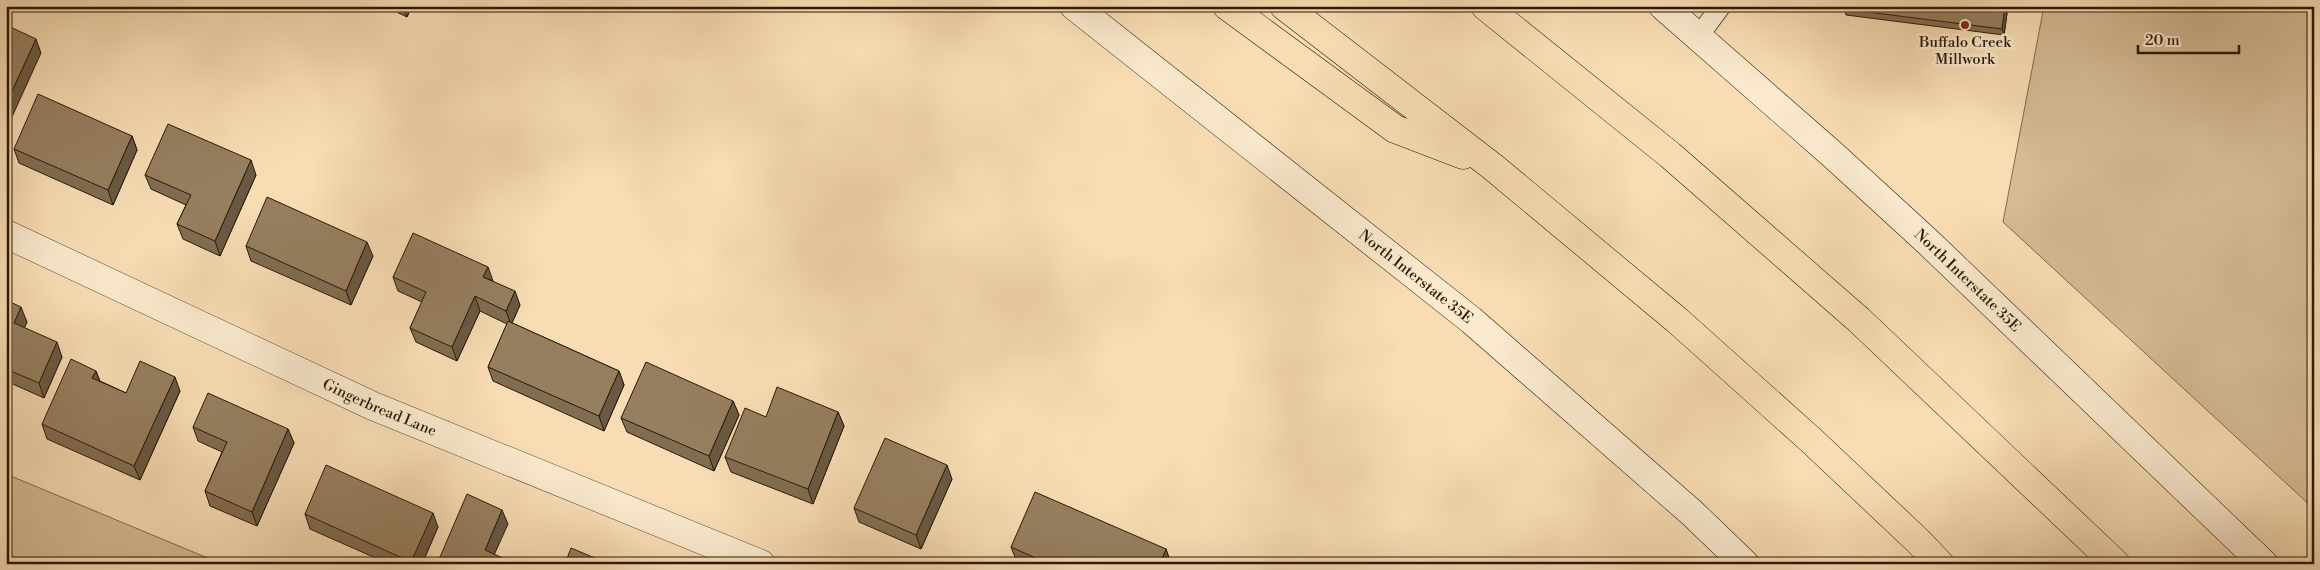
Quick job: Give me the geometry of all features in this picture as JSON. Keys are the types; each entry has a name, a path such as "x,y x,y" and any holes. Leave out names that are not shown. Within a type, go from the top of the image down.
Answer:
{"highway":[{"path":"1227,6 1395,129 1493,167"},
{"path":"1284,6 1493,167 1678,321 1812,442 1940,564"},
{"path":"1486,6 1670,155 1859,320 2116,564"}],"main road":[{"name":"North Interstate 35E","path":"1074,6 1472,320 1692,513 1745,564"},
{"name":"North Interstate 35E","path":"1663,6 1921,235 2264,564"},
{"name":"Gingerbread Lane","path":"6,234 374,406 761,564"}],"lane":[{"path":"1698,37 1721,6"}],"shaded area":[{"path":"2044,6 2314,6 2314,509 2003,222"},
{"path":"6,474 222,564 6,564"}],"building":[{"name":"Buffalo Creek Millwork","path":"1844,6 2005,6 2002,29 1844,9"},
{"path":"6,25 36,39 6,104"},
{"path":"38,94 132,136 108,190 14,149"},
{"path":"168,124 251,160 215,241 177,224 191,195 145,175"},
{"path":"267,197 367,242 346,291 246,246"},
{"path":"413,233 488,267 483,277 515,291 506,311 475,296 452,347 410,328 426,292 393,277"},
{"path":"6,300 21,307 14,323 57,342 39,383 6,369"},
{"path":"508,321 619,371 599,416 488,367"},
{"path":"71,359 96,371 92,378 126,393 140,361 175,377 134,466 42,424"},
{"path":"646,362 733,401 709,456 621,418"},
{"path":"777,387 838,412 808,489 725,457 745,408 766,417"},
{"path":"208,393 288,429 252,512 205,491 227,442 193,427"},
{"path":"885,438 947,465 916,535 854,508"},
{"path":"326,465 433,513 411,562 305,514"},
{"path":"1035,492 1166,549 1160,564 1049,564 1011,547"},
{"path":"467,494 502,510 485,550 516,564 437,564"},
{"path":"571,548 609,564 565,564"}],"place":[{"name":"Buffalo Creek Millwork","path":"1965,25"}]}
